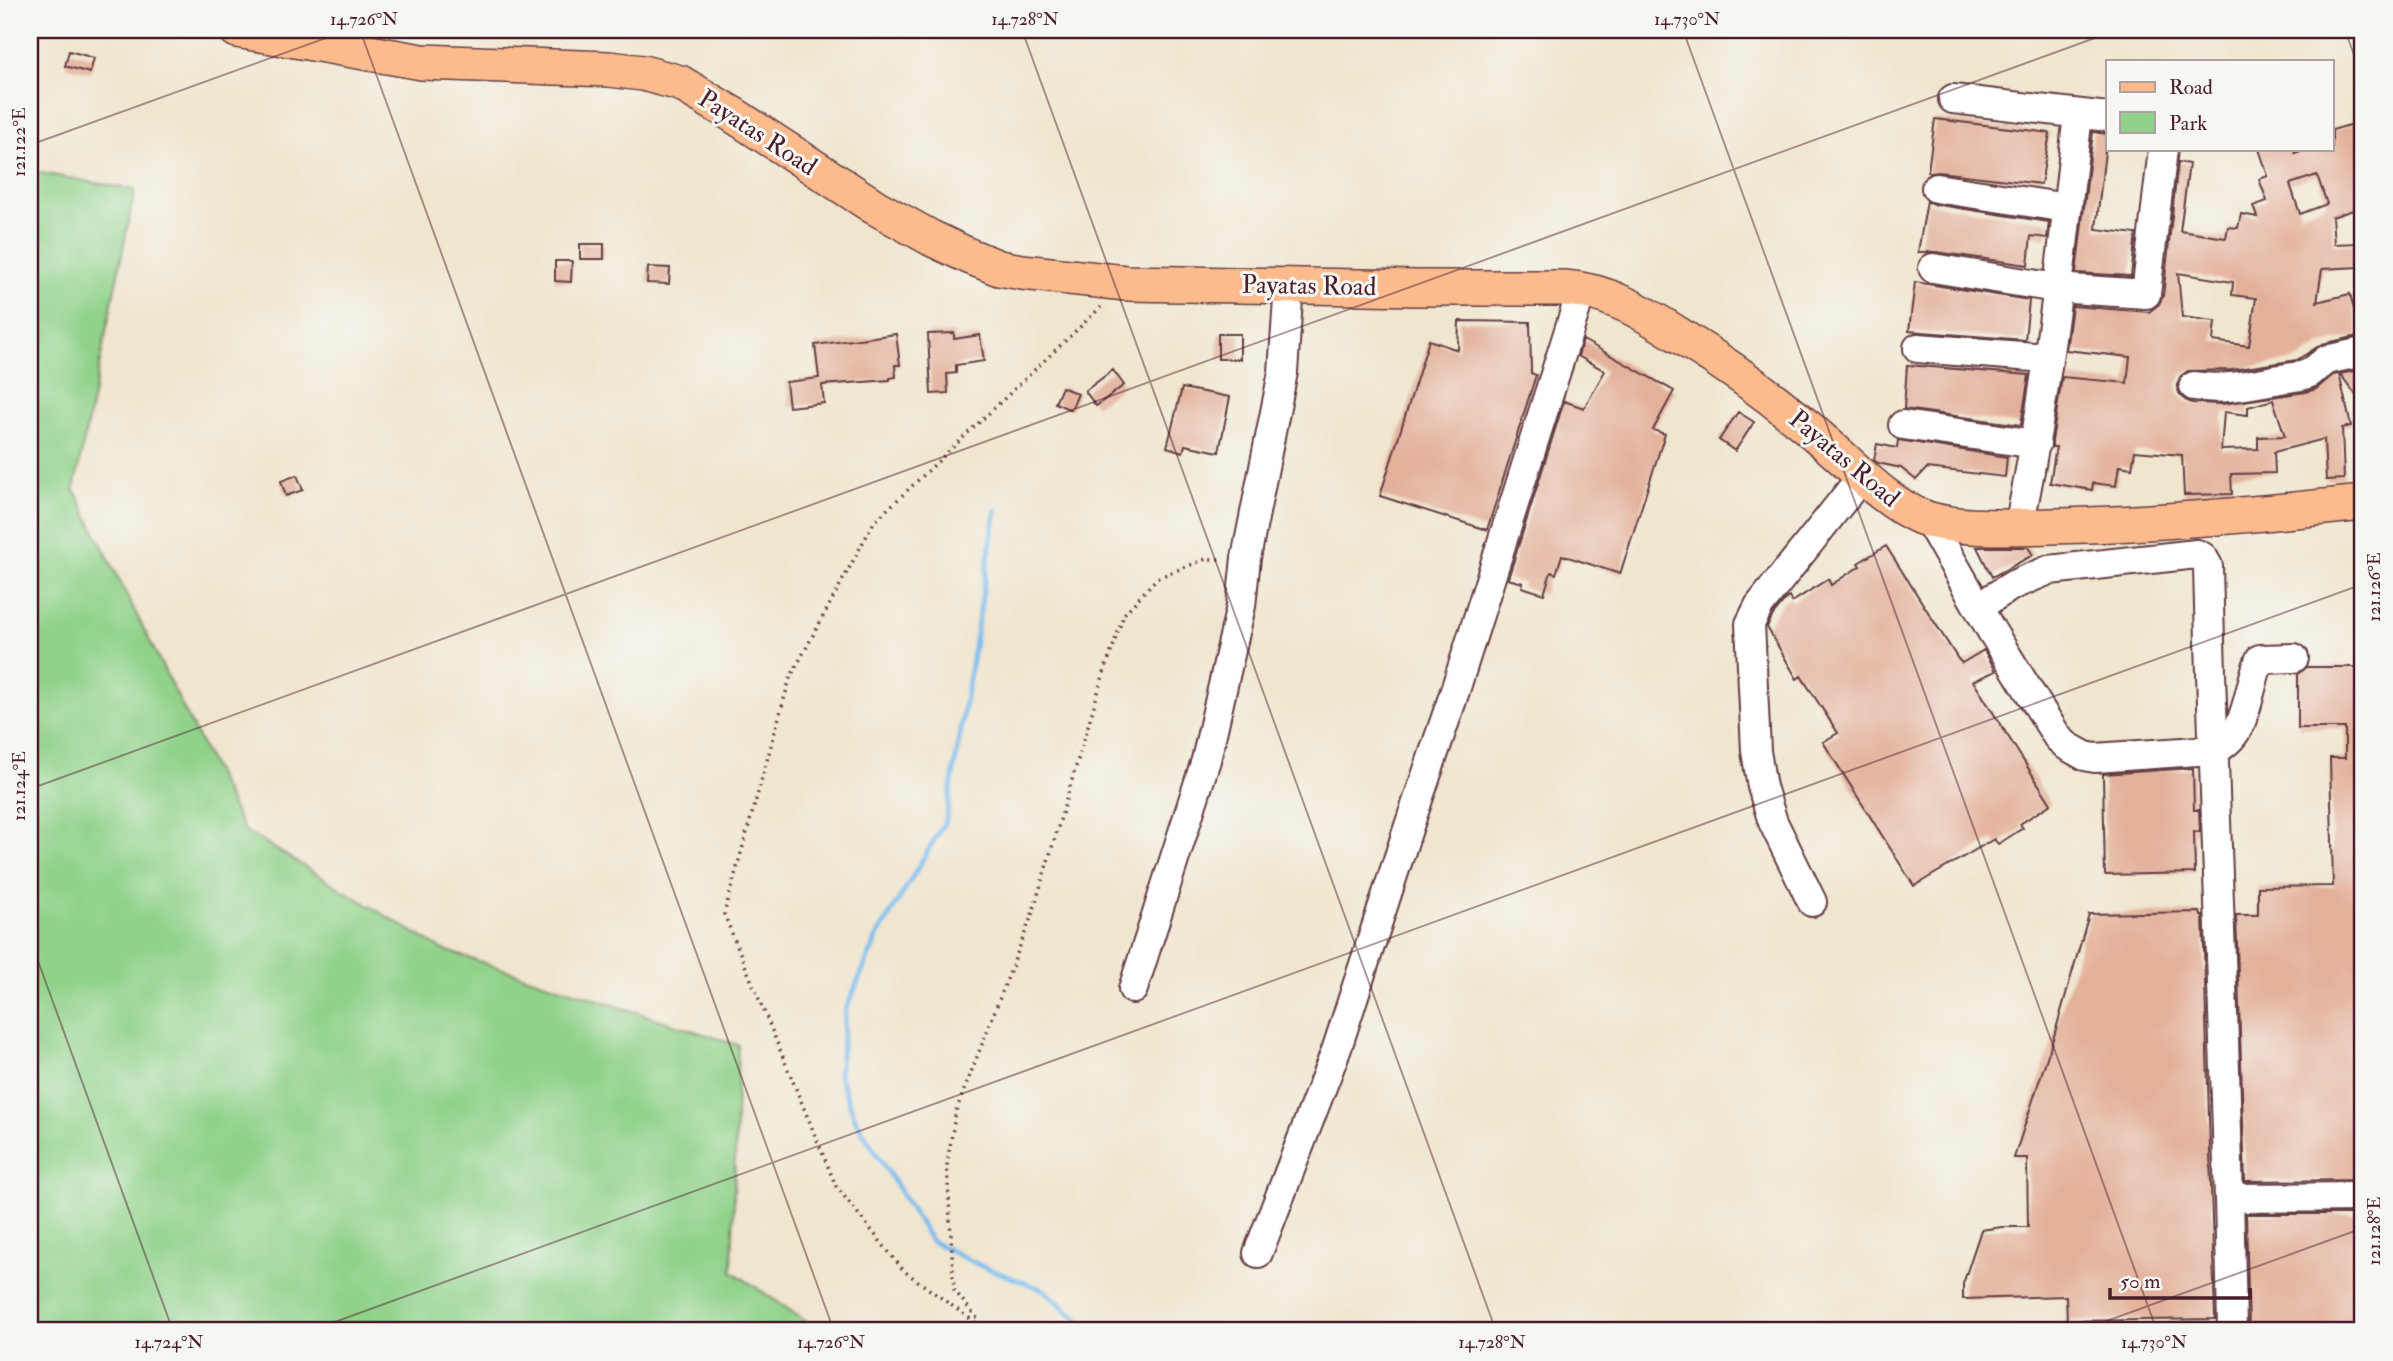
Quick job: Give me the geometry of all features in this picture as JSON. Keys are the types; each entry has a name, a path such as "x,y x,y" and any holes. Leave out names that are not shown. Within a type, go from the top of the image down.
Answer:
{"main road":[{"name":"Payatas Road","path":"237,30 422,62 609,69 660,77 687,87 875,207 969,257 999,268 1126,283 1582,289 1604,294 1633,307 1733,368 1782,404 1894,501 1928,519 1962,525 2019,527 2136,524 2363,503"}],"street":[{"path":"1953,99 2106,117"},
{"path":"2019,527 2036,444 2078,114"},
{"path":"1933,268 2056,288 2146,294 2163,150"},
{"path":"1936,188 2067,208"},
{"path":"1133,989 1206,760 1241,606 1246,558 1283,372 1289,285"},
{"path":"1258,1252 1352,1001 1453,697 1582,289"},
{"path":"1918,348 2047,358"},
{"path":"2194,386 2233,387 2301,376 2310,373 2326,360 2363,352"},
{"path":"1903,425 2036,444"},
{"path":"1812,902 1773,822 1762,787 1756,751 1750,624 1774,586 1863,475"},
{"path":"1928,519 2058,738 2067,747 2085,756 2105,758 2221,748 2231,740 2244,714 2260,659 2294,658"},
{"path":"1978,607 2013,585 2049,570 2197,554 2203,557 2208,566 2212,750 2230,1198 2232,1331"},
{"path":"2230,1198 2363,1197"}],"path":[{"path":"2363,225 2363,301"},
{"path":"987,1331 904,1271 836,1186 724,914 790,678 874,522 1126,283"},
{"path":"987,1331 954,1290 947,1163 956,1111 1032,915 1053,838 1124,614 1157,578 1206,559 1246,558"}],"green space":[{"path":"30,171 135,190 74,489 244,830 441,949 738,1045 732,1271 820,1331 30,1331"}],"building":[{"path":"69,51 94,58 90,73 65,66"},
{"path":"1935,119 2050,133 2041,184 1930,173 1928,171"},
{"path":"2363,121 2363,212 2353,210 2332,217 2334,244 2358,243 2359,267 2322,269 2317,302 2350,294 2358,336 2322,344 2297,360 2232,370 2188,371 2181,376 2177,385 2179,393 2192,403 2222,404 2306,392 2316,389 2333,375 2339,374 2351,426 2342,428 2344,479 2326,480 2324,439 2274,452 2275,473 2231,474 2232,494 2184,495 2182,455 2135,451 2132,468 2119,466 2116,486 2093,483 2092,490 2050,483 2056,447 2052,447 2052,441 2062,377 2127,383 2130,357 2066,350 2072,306 2149,312 2159,304 2163,296 2178,162 2189,164 2180,231 2226,238 2228,227 2238,228 2241,214 2257,217 2253,206 2267,201 2259,179 2268,176 2259,150 2294,150 2295,153 2304,150 2334,150 2334,129","holes":["2317,175 2327,204 2300,214 2290,184","2178,273 2233,282 2232,295 2256,298 2249,346 2213,341 2215,321 2182,317","2273,400 2285,436 2258,437 2258,449 2221,450 2224,412 2248,415 2248,407"]},
{"path":"2093,132 2106,134 2096,229 2136,234 2131,276 2076,273"},
{"path":"1927,201 2049,222 2047,238 2031,236 2028,265 1936,252 1918,252"},
{"path":"580,244 604,244 604,259 580,259"},
{"path":"555,261 572,261 571,282 555,281"},
{"path":"648,267 670,268 669,284 647,283"},
{"path":"1915,282 2029,300 2025,340 1909,331"},
{"path":"1459,321 1530,322 1531,373 1536,375 1487,530 1380,496 1429,340 1458,350"},
{"path":"954,333 954,339 980,335 984,361 956,365 956,373 947,374 948,393 931,394 928,334"},
{"path":"896,334 900,365 895,365 896,377 890,380 822,385 824,403 789,407 786,382 819,378 815,345"},
{"path":"1218,334 1240,334 1240,359 1218,359"},
{"path":"1583,340 1674,391 1653,430 1665,434 1620,574 1562,555 1556,574 1551,572 1544,594 1508,579 1564,401 1584,408 1605,371 1578,356"},
{"path":"1907,365 2029,375 2021,425 1904,409"},
{"path":"2363,369 2363,404 2340,374"},
{"path":"1113,370 1124,385 1096,406 1085,391"},
{"path":"1062,387 1078,394 1071,410 1055,403"},
{"path":"1182,388 1230,397 1219,452 1185,445 1183,452 1167,447"},
{"path":"1738,412 1754,422 1735,451 1719,440"},
{"path":"1898,440 2007,457 2005,477 1927,468 1916,480 1901,468 1874,460 1877,444 1897,448"},
{"path":"297,475 303,490 286,496 281,481"},
{"path":"1886,546 1958,659 1962,663 1984,650 1996,671 1973,681 2051,804 2020,824 2023,828 1998,844 1994,839 1914,886 1823,742 1838,733 1801,676 1797,679 1767,627 1787,598 1792,602 1828,579 1831,585 1860,566 1858,563"},
{"path":"1977,547 2028,547 2033,555 1992,577"},
{"path":"2307,667 2363,667 2363,1180 2245,1181 2236,915 2258,915 2258,887 2333,886 2330,758 2345,758 2345,728 2298,728 2298,674"},
{"path":"2193,768 2194,810 2199,810 2200,832 2194,832 2195,873 2105,875 2103,774"},
{"path":"2200,912 2203,916 2215,1319 2067,1321 2066,1296 1963,1299 1963,1284 1981,1230 2028,1227 2027,1158 2014,1158 2054,1036 2089,914"},
{"path":"2246,1214 2363,1214 2363,1331 2249,1331"}],"waterway":[{"path":"996,510 946,820 878,935 846,1009 839,1075 856,1121 931,1241 979,1265 1044,1290 1091,1331"}]}
